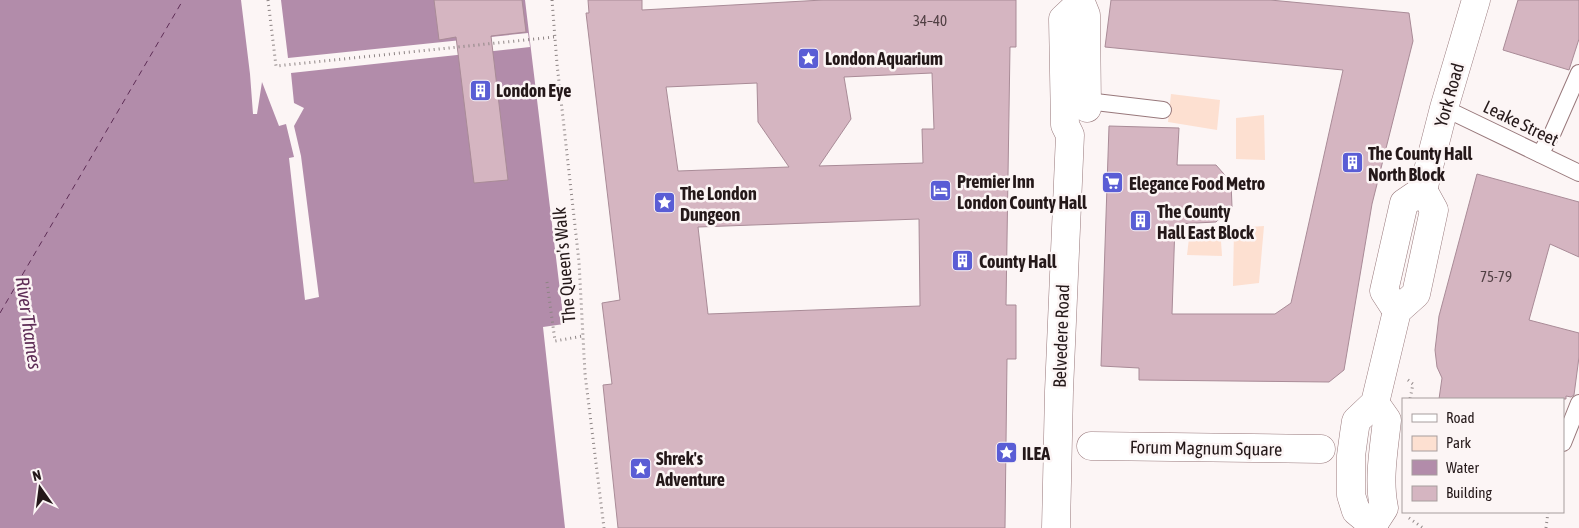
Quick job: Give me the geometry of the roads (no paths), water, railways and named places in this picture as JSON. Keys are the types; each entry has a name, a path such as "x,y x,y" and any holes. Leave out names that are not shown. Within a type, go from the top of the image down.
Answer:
{"street":[{"name":"York Road","path":"1374,526 1356,511 1352,496 1351,456 1356,421 1375,402 1397,311 1416,294 1434,210 1423,190 1444,108 1476,0"},
{"name":"Belvedere Road","path":"1056,528 1059,391 1070,135 1064,125 1063,19 1080,2 1086,15 1087,105"},
{"name":"Forum Magnum Square","path":"1091,446 1321,449"}],"lane":[{"path":"1540,154 1553,132 1579,73"},
{"path":"1087,105 1163,110"},
{"name":"Leake Street","path":"1444,108 1579,174"},
{"path":"1564,440 1579,403"}],"water":[{"name":"River Thames","path":"0,0 525,0 564,324 543,327 565,528 0,528"}],"place":[{"name":"London Aquarium","path":"809,58"},
{"name":"London Eye","path":"480,90"},
{"name":"The County Hall North Block","path":"1352,163"},
{"name":"Elegance Food Metro","path":"1113,183"},
{"name":"Premier Inn London County Hall","path":"941,191"},
{"name":"The London Dungeon","path":"664,203"},
{"name":"The County Hall East Block","path":"1141,221"},
{"name":"County Hall","path":"963,261"},
{"name":"ILEA","path":"1006,453"},
{"name":"Shrek's Adventure","path":"640,468"}]}
